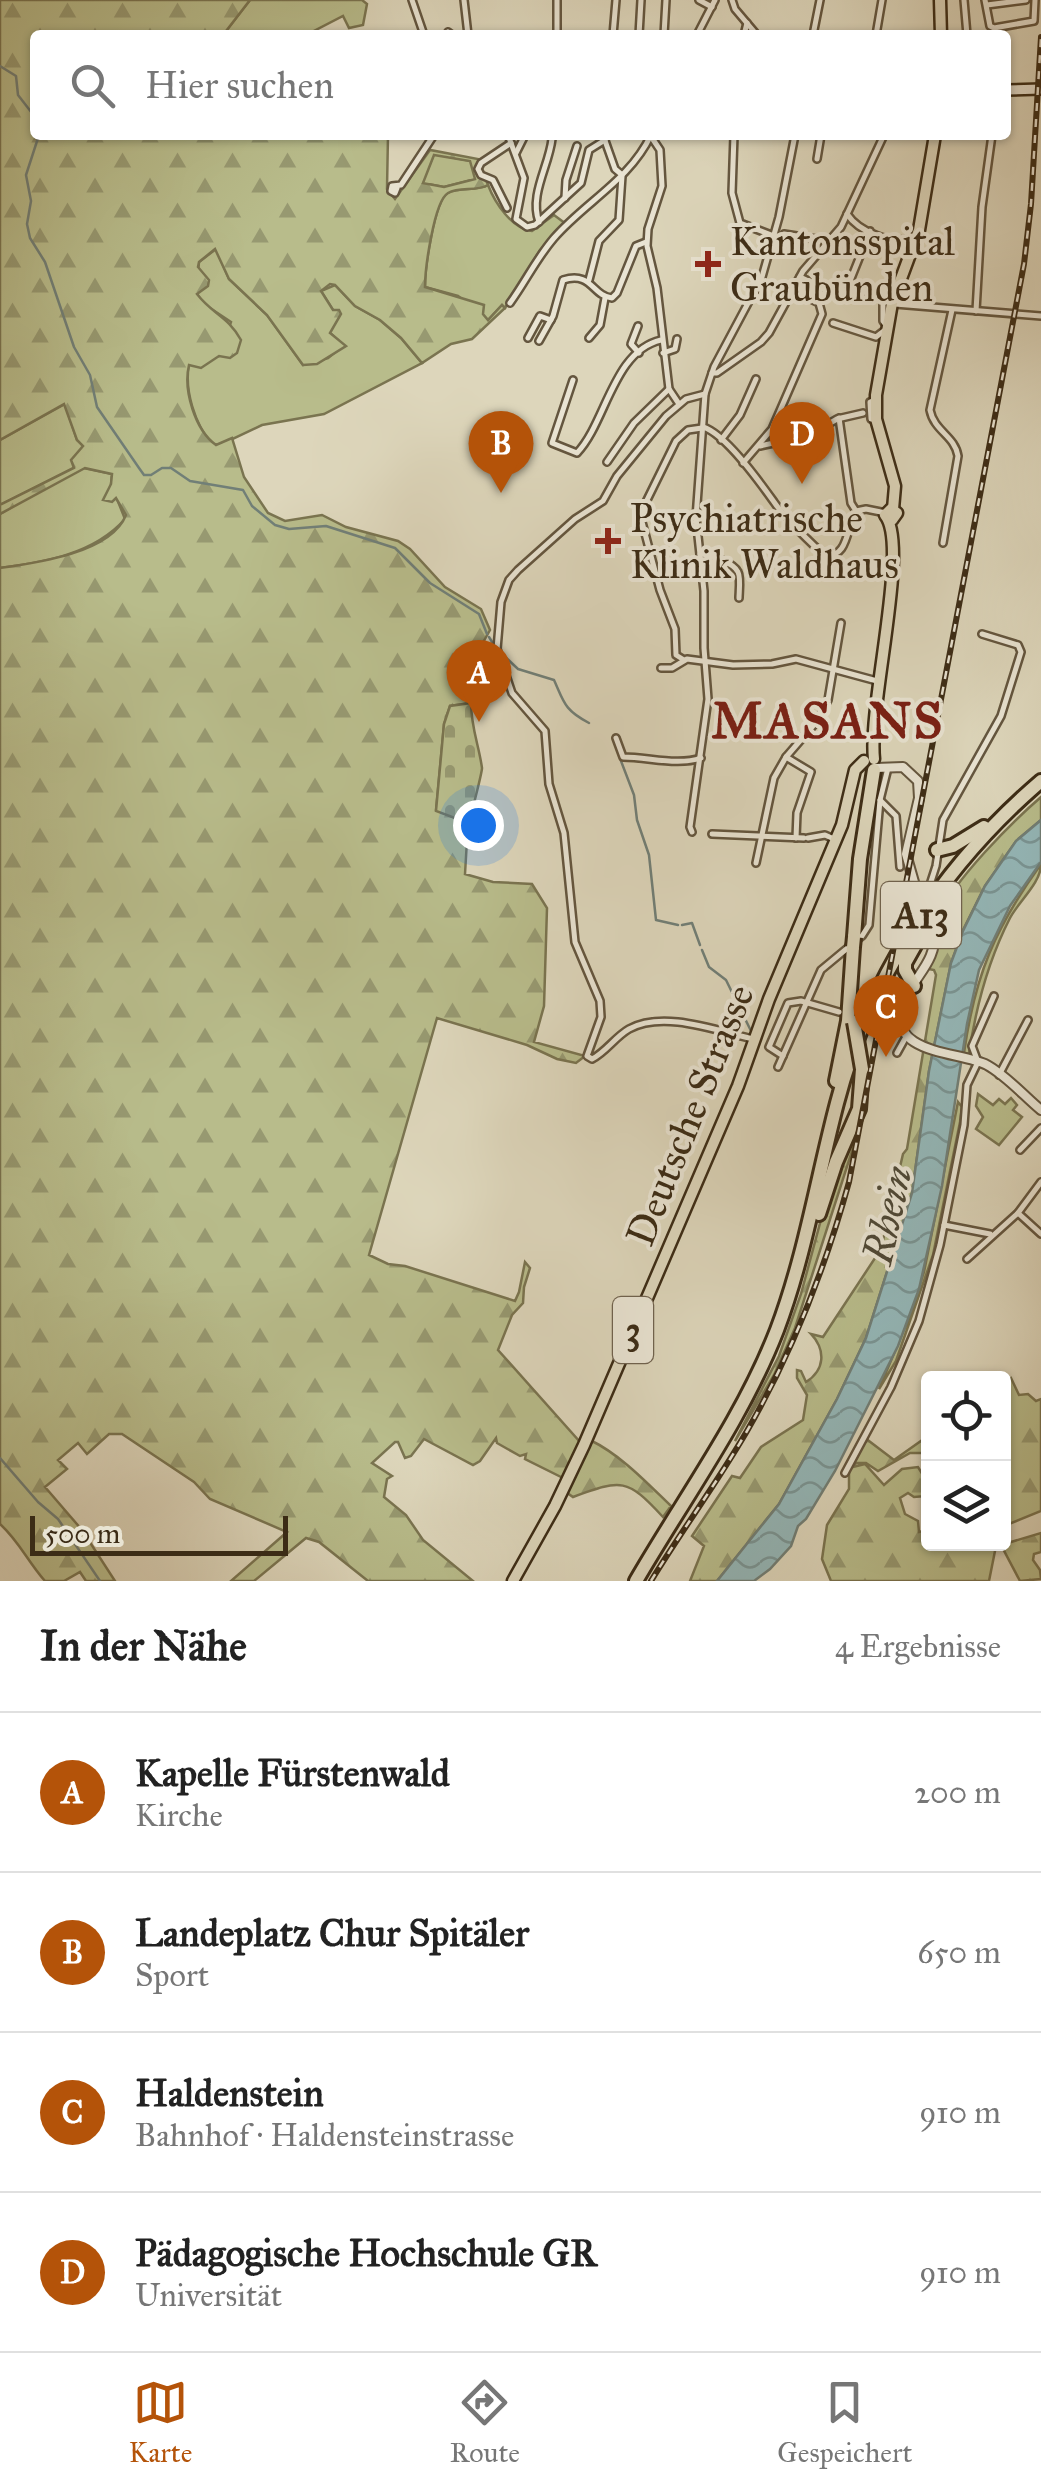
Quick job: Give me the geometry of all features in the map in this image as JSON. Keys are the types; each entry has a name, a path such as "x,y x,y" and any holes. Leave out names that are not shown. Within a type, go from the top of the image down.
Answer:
{"highway":[{"name":"A13","path":"814,1221 828,1112 846,1037 853,948 874,801 872,767"},
{"name":"A13","path":"938,850 970,837 1041,784"},
{"name":"A13","path":"639,1581 725,1450 762,1379 794,1302 847,1089 868,1030 909,946 984,844 1041,784"},
{"name":"A13","path":"814,1221 842,1086 860,1032 888,972 922,913 964,858 1041,784"},
{"name":"A13","path":"916,978 905,969 907,957 946,891"},
{"name":"A13","path":"814,1221 860,1110 862,1069 854,1022 853,948"}],"main road":[{"path":"940,0 941,30"},
{"path":"1011,90 1041,89"},
{"name":"3","path":"872,767 877,681 892,577 894,533 890,514 895,486 876,419 876,400 886,328 919,230 933,140"},
{"name":"Deutsche Strasse","path":"513,1581 572,1472 740,1079 846,813 872,767"}],"street":[{"path":"412,0 422,30"},
{"path":"464,0 467,30"},
{"path":"556,30 557,0"},
{"path":"613,30 616,0"},
{"path":"638,30 640,0"},
{"path":"664,30 666,0"},
{"path":"699,0 713,4 700,30"},
{"path":"732,0 753,30"},
{"path":"815,30 820,0"},
{"path":"877,30 882,0"},
{"path":"964,0 966,30"},
{"path":"1026,0 986,2 991,28 1034,21 1035,0"},
{"path":"745,30 747,23"},
{"path":"397,188 431,140"},
{"path":"510,140 524,178 517,221 527,227 539,222 580,183 591,148 601,140"},
{"path":"516,153 523,140"},
{"path":"539,222 538,196 552,140"},
{"path":"605,140 615,170 621,174"},
{"path":"510,304 538,255 618,180 647,140"},
{"path":"653,140 660,150 662,186 646,242 657,288 669,389 679,404"},
{"path":"734,140 732,193 740,223 774,236"},
{"path":"692,818 708,698 696,510 706,394 711,373 756,290 774,236 794,140"},
{"path":"818,160 820,140"},
{"path":"711,373 717,373 764,339 800,277 847,214 882,140"},
{"path":"976,311 982,209 991,140"},
{"path":"506,208 493,180 481,175 478,169 512,143"},
{"path":"565,198 577,146"},
{"path":"588,281 599,241 619,220 621,174"},
{"path":"847,214 853,223 903,241 910,240 919,230"},
{"path":"833,323 876,338 886,328 882,317 884,299 848,286 870,231"},
{"path":"784,234 829,241"},
{"path":"605,298 615,296 636,246 646,242"},
{"path":"800,277 838,295"},
{"path":"539,341 551,320 563,280 588,281 605,298"},
{"path":"742,463 760,446 778,418 822,314 819,303 793,290"},
{"path":"589,338 602,321 605,298"},
{"path":"892,304 1041,316"},
{"path":"943,543 958,456 954,443 936,426 930,410 952,310"},
{"path":"528,338 540,316 551,320"},
{"path":"638,326 631,344 639,354"},
{"path":"663,353 676,348 677,339"},
{"path":"572,380 552,443 577,453 618,378 650,343 661,340"},
{"path":"721,440 736,421 756,378"},
{"path":"607,462 643,413 669,389"},
{"path":"706,394 692,395 679,404 616,476 604,501 575,519 509,580 501,602 497,649 512,694 545,731 549,784 564,832 575,942 601,1005 600,1022 588,1057 598,1056 628,1030 656,1022 754,1039"},
{"path":"760,446 813,434 840,418 863,413"},
{"path":"840,418 850,503 856,512"},
{"path":"877,681 796,660 772,664 705,662 676,655 675,628 658,586 642,522 646,502 676,441 688,430 703,427 721,440 824,555 840,552 856,512 866,508 890,514"},
{"path":"624,437 641,445"},
{"path":"700,554 707,553 735,568 740,598"},
{"path":"756,863 769,790 786,758 818,720 828,700 841,622"},
{"path":"923,895 932,882 940,830 949,804 1000,716 1020,652 1018,645 982,634"},
{"path":"661,668 672,668 684,660"},
{"path":"616,738 623,757 684,763 701,758"},
{"path":"786,758 811,772 797,813 803,838"},
{"path":"778,1067 826,965 868,928 872,767 907,768 919,784 906,854 935,928 933,952 902,1010 906,1035 921,1046 975,1061 1000,1074 1041,1110"},
{"path":"874,801 896,816 900,867"},
{"path":"712,834 803,838 824,835 836,840"},
{"path":"845,1473 906,1356 930,1283 964,1126 975,1061 972,1046 994,996"},
{"path":"783,1056 769,1048 790,1002 839,1012"},
{"path":"1000,1074 1028,1020"},
{"path":"897,1053 906,1035"},
{"path":"1020,1150 1041,1128"},
{"path":"966,1258 1018,1213 1041,1182"},
{"path":"1018,1213 1041,1234"},
{"path":"944,1225 990,1234"}],"green space":[{"path":"0,0 250,0 227,30 30,30 30,140 388,140 387,189 395,199 430,150 478,159 488,185 453,191 443,199 431,236 425,287 484,305 483,314 488,320 502,305 505,308 472,339 451,344 422,363 401,338 330,284 321,291 333,310 341,314 330,333 346,346 317,364 303,365 267,315 229,279 215,249 199,262 198,267 209,280 208,286 197,294 241,340 237,353 230,358 219,356 201,368 189,365 188,386 192,409 202,430 216,445 232,438 244,477 268,513 285,521 322,515 346,527 398,541 445,587 481,609 490,630 475,664 499,662 503,682 486,682 479,702 450,706 444,724 436,810 468,823 465,874 493,882 532,884 547,908 544,1006 534,1042 585,1056 576,1063 557,1059 527,1045 437,1018 369,1255 515,1301 525,1262 530,1268 523,1303 512,1315 498,1350 581,1443 590,1440 612,1453 671,1506 663,1517 641,1495 623,1486 603,1487 573,1497 566,1492 571,1482 525,1459 526,1454 520,1456 497,1443 496,1438 473,1465 424,1439 405,1458 395,1442 372,1463 392,1476 387,1479 384,1497 406,1515 423,1540 473,1581 368,1581 319,1542 306,1538 254,1581 231,1581 287,1532 210,1499 194,1482 122,1434 109,1434 87,1454 78,1443 58,1460 67,1469 45,1487 82,1530 115,1581 86,1581 80,1572 64,1581 45,1581 0,1524 0,568 52,559 89,547 118,528 126,515 116,498 112,502 103,500 112,474 85,468 0,514 0,505 74,468 71,460 83,446 64,404 0,440","holes":["434,155 470,161 475,179 444,187 423,183"]},
{"path":"250,0 362,0 367,4 363,25 349,28 343,16 316,30 227,30"},
{"path":"434,154 471,161 476,179 444,187 422,183"},
{"path":"488,185 505,214 518,226 532,231 554,215 566,224 540,250 505,308 502,305 488,320 458,296 425,287 431,237 443,199 453,191"},
{"path":"216,249 229,279 267,315 303,365 328,358 338,350 338,340 329,332 333,310 321,291 335,285 355,306 401,338 422,363 324,414 262,425 220,445 212,444 192,407 188,374 189,364 219,356 231,322 204,304 196,293 199,262"},
{"path":"65,404 77,440 84,445 75,467 0,505 0,440"},
{"path":"79,467 112,474 111,484 125,519 84,548 51,559 0,568 0,514"},
{"path":"471,703 482,768 468,823 436,811 444,724 450,706"},
{"path":"1041,797 1041,820 1016,841 985,886 951,963 929,1071 912,1193 866,1338 779,1504 717,1581 690,1581 704,1546 692,1536 732,1476 740,1478 761,1447 803,1420 807,1395 797,1370 806,1382 817,1372 821,1360 811,1334 823,1337 881,1249 907,1149 936,975 929,969 939,916 970,870"},
{"path":"1041,864 1037,878 1010,918 995,951 979,1001 969,1054 964,1053 974,1000 989,953"},
{"path":"978,1094 993,1105 999,1099 1005,1104 1011,1098 1017,1105 1013,1110 1022,1117 999,1145 976,1129 983,1117 976,1106"},
{"path":"958,1102 962,1107 960,1122 933,1255 896,1361 879,1389 924,1272"},
{"path":"851,1137 853,1148 795,1328 774,1375 735,1441 779,1356 801,1294 830,1186"},
{"path":"1011,1378 1019,1395 1041,1399 1041,1511 1011,1523"},
{"path":"865,1438 894,1460 921,1441 921,1453 910,1453 878,1471 866,1463 853,1467 865,1464 884,1485 902,1469 918,1467 921,1496 908,1493 900,1498 905,1514 918,1521 921,1551 995,1551 989,1581 831,1581 822,1559 827,1525 849,1489 849,1472"},
{"path":"1041,1533 1041,1552 1034,1554 1033,1560 1041,1579 1020,1581 1004,1551 1011,1551 1011,1542"}],"water":[{"path":"1041,820 1041,862 1010,906 979,970 942,1186 919,1289 898,1346 835,1471 798,1526 791,1546 754,1581 717,1581 779,1504 866,1338 912,1193 929,1071 951,963 985,886 1016,841"}],"waterway":[{"path":"0,66 16,76 18,95 30,111"},
{"path":"37,140 26,175 31,201 27,224 30,238 45,262 74,347 90,375 97,407 144,475 171,468 190,481 243,490 252,506 275,525 289,529 326,526 395,548 430,583 479,614 487,634"},
{"path":"489,637 494,645"},
{"path":"501,653 518,669 554,680 570,709 589,723"},
{"path":"621,761 649,855 656,920 678,925"},
{"path":"682,925 692,923 700,945"},
{"path":"702,950 709,967 726,980 752,1033"},
{"path":"0,1458 58,1519 100,1581"}],"railway":[{"path":"651,1581 736,1450 779,1371 818,1278 849,1182 1024,264 1041,37"}],"place":[{"name":"Kantonsspital Graubünden","path":"708,264"},
{"name":"Pädagogische Hochschule GR","path":"802,484"},
{"name":"Landeplatz Chur Spitäler","path":"501,493"},
{"name":"Psychiatrische Klinik Waldhaus","path":"608,541"},
{"name":"Kapelle Fürstenwald","path":"479,722"},
{"name":"Haldenstein","path":"886,1057"}],"district":[{"name":"MASANS","path":"828,721"}],"water label":[{"name":"Rhein","path":"888,1215"}]}
